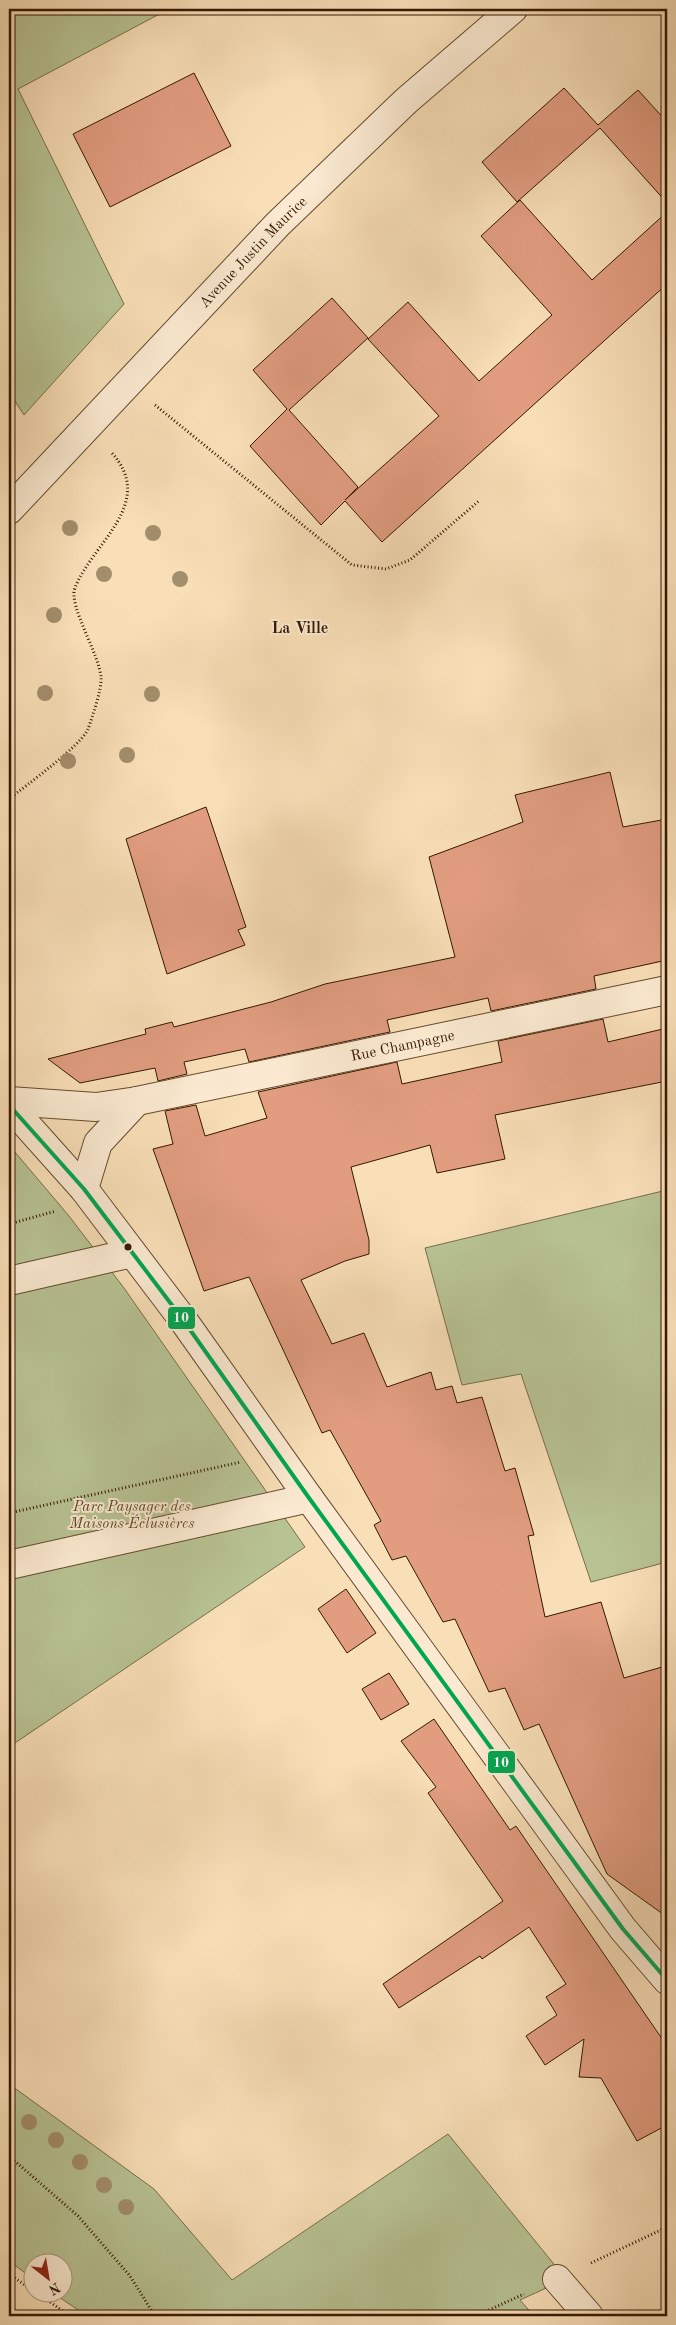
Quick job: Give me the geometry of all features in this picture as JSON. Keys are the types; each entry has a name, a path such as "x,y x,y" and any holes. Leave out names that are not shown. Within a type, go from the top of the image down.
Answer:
{"street":[{"name":"Avenue Justin Maurice","path":"9,510 278,224 406,101 513,9"},
{"name":"Rue Champagne","path":"9,1101 96,1107 137,1101 667,990"},
{"path":"84,1189 98,1143 137,1101"},
{"path":"9,1105 84,1189 181,1316 309,1498 623,1928 667,1980"},
{"path":"9,1281 132,1253"},
{"path":"9,1565 309,1498"},
{"path":"556,2279 589,2316"}],"path":[{"path":"128,383 352,565 386,569 410,560 480,500"},
{"path":"9,799 76,744 87,731 102,680 98,662 77,608 74,590 120,520 127,496 126,474 113,454 86,428"},
{"path":"9,1224 54,1213 84,1189"},
{"path":"9,1513 278,1454"},
{"path":"9,2156 78,2216 130,2276 155,2316"},
{"path":"9,2274 22,2283"},
{"path":"50,2302 70,2316"}],"green space":[{"path":"9,9 169,9 18,89 124,304 24,415 9,392"},
{"name":"Parc Paysager des Maisons Éclusières","path":"9,1145 69,1216 124,1288 305,1547 9,1747"},
{"path":"667,1190 667,1562 591,1582 521,1374 462,1385 425,1248"},
{"path":"9,2084 154,2189 232,2280 448,2134 566,2279 520,2300 534,2316 87,2316 66,2302 72,2302 72,2252 22,2252 22,2271 9,2261"}],"building":[{"path":"194,73 231,146 110,207 73,134"},
{"path":"564,88 598,125 638,90 667,122 667,203 600,128 517,202 482,162"},
{"path":"520,200 592,280 667,212 667,284 382,542 345,501 321,525 250,446 287,409 253,370 332,298 368,338 289,410 358,487 345,500 439,416 368,339 408,302 479,381 552,315 481,236"},
{"path":"610,772 623,827 667,819 667,960 594,976 596,989 491,1011 488,998 387,1020 390,1032 249,1062 245,1049 184,1062 187,1074 158,1081 155,1068 80,1083 48,1059 146,1034 145,1029 172,1022 174,1027 271,1002 325,984 455,957 429,857 523,822 515,795"},
{"path":"206,807 246,927 238,930 245,945 167,974 126,839"},
{"path":"603,1019 608,1042 667,1028 667,1081 495,1115 505,1159 437,1173 430,1145 351,1167 369,1240 369,1254 345,1261 301,1280 332,1344 364,1333 387,1387 431,1372 436,1390 452,1386 457,1403 482,1397 505,1471 515,1468 534,1535 528,1536 545,1617 601,1602 624,1678 662,1667 667,1687 667,1917 607,1874 539,1724 524,1730 505,1688 489,1692 455,1619 443,1622 406,1556 392,1560 374,1525 381,1521 330,1430 322,1433 249,1277 204,1291 153,1149 173,1144 165,1111 196,1105 205,1136 267,1118 258,1092 397,1062 402,1084 502,1062 498,1041"},
{"path":"346,1589 376,1633 347,1653 318,1609"},
{"path":"389,1673 409,1704 381,1720 362,1689"},
{"path":"434,1719 510,1830 516,1826 667,2046 667,2125 637,2141 601,2078 579,2077 584,2039 545,2065 526,2036 557,2015 546,1997 566,1984 529,1927 482,1959 480,1956 399,2008 383,1984 503,1901 428,1793 436,1787 401,1741"}],"transit line":[{"name":"10","path":"9,1105 84,1189 181,1317 309,1498 623,1929 667,1980"}],"district":[{"name":"La Ville","path":"300,627"}]}
